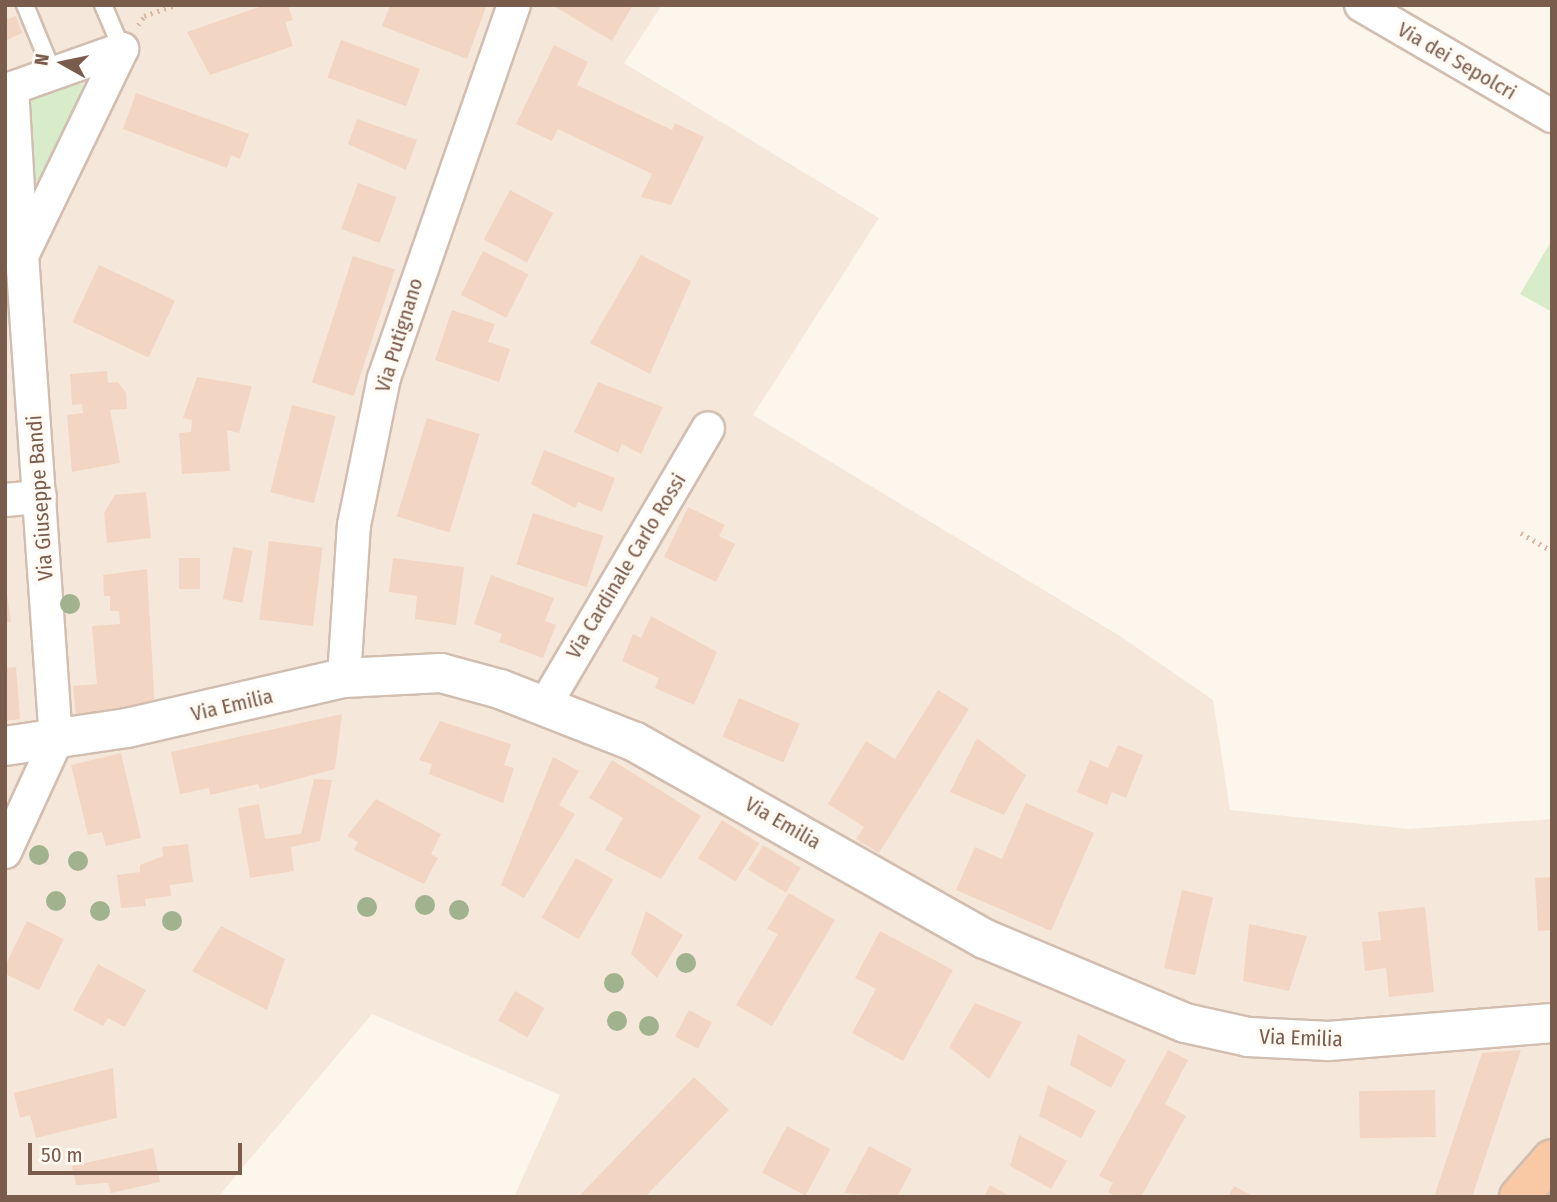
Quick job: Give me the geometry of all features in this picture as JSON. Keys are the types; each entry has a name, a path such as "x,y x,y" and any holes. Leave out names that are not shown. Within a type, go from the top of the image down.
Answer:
{"highway":[{"path":"1519,1197 1552,1158"}],"main road":[{"name":"Via Emilia","path":"5,746 56,741 344,678 441,673 545,705 714,784 985,939 1159,1015 1229,1033 1294,1041 1552,1023"}],"street":[{"name":"Via Putignano","path":"344,678 354,525 384,378 514,5"},
{"name":"Via dei Sepolcri","path":"1361,5 1552,116"},
{"name":"Via Giuseppe Bandi","path":"56,741 12,88 122,49"},
{"path":"22,256 122,49"},
{"name":"Via Cardinale Carlo Rossi","path":"545,705 708,428"},
{"path":"5,500 40,497"},
{"path":"5,852 56,741"}],"lane":[{"path":"25,5 52,74"},
{"path":"103,5 122,49"}],"path":[{"path":"122,49 144,16 176,5"},
{"path":"1521,533 1552,551"}],"shaded area":[{"path":"5,5 662,5 624,63 879,218 753,415 1120,636 1213,700 1230,810 1409,829 1552,819 1552,1197 514,1197 560,1095 372,1014 218,1197 5,1197"}],"green space":[{"path":"74,78 84,87 43,178 35,181 29,101"},
{"path":"5,211 16,316 5,317"},
{"path":"1552,240 1552,312 1520,294"}],"building":[{"path":"265,5 288,5 293,20 285,22 293,46 210,75 187,32"},
{"path":"390,5 486,7 467,59 382,26"},
{"path":"552,5 633,5 612,41"},
{"path":"5,12 8,19 16,16 22,33 5,41"},
{"path":"341,40 420,69 406,106 327,78"},
{"path":"554,45 588,62 577,85 672,130 675,123 704,137 671,205 641,197 652,174 558,129 552,141 516,124"},
{"path":"136,93 249,134 240,159 231,155 227,168 123,129"},
{"path":"357,119 417,140 406,170 348,144"},
{"path":"358,183 397,197 380,243 341,229"},
{"path":"510,190 553,213 527,262 484,239"},
{"path":"483,251 528,274 506,318 461,295"},
{"path":"641,255 691,281 650,374 590,343"},
{"path":"353,256 395,270 354,396 312,382"},
{"path":"99,265 175,300 149,358 72,322"},
{"path":"452,310 495,324 488,342 510,349 499,382 435,360"},
{"path":"107,371 108,383 118,382 126,393 127,409 110,410 120,463 72,472 67,415 83,413 82,404 72,405 70,374"},
{"path":"197,377 252,386 239,433 227,430 230,471 182,474 179,433 191,432 192,420 183,418"},
{"path":"598,382 663,407 641,454 622,444 618,453 574,432"},
{"path":"292,405 336,416 314,503 270,492"},
{"path":"427,418 480,434 449,533 397,516"},
{"path":"544,450 615,478 602,512 578,502 575,508 531,484"},
{"path":"146,492 151,538 107,543 104,513 115,495"},
{"path":"688,507 725,525 719,536 735,544 716,582 664,557"},
{"path":"533,513 603,536 587,587 516,564"},
{"path":"269,541 323,548 313,626 259,619"},
{"path":"233,547 253,551 243,603 223,599"},
{"path":"179,558 200,558 200,589 179,589"},
{"path":"393,558 464,567 456,625 415,619 417,596 389,592"},
{"path":"147,569 155,710 76,717 73,686 97,684 92,626 120,624 119,611 110,611 110,596 104,596 103,575"},
{"path":"491,575 554,598 545,621 556,625 543,658 499,642 502,634 474,624"},
{"path":"5,581 11,622 5,623"},
{"path":"651,616 717,652 694,705 655,688 659,678 622,661 633,634 641,638"},
{"path":"16,667 20,719 5,721 5,668"},
{"path":"938,690 969,709 879,853 856,839 864,827 828,804 866,741 895,759"},
{"path":"739,698 800,724 783,762 723,737"},
{"path":"342,714 335,769 260,789 258,784 210,795 209,788 180,794 171,752"},
{"path":"440,721 511,744 504,765 514,768 503,803 429,774 432,764 419,760"},
{"path":"977,738 1026,775 1004,815 950,792"},
{"path":"1118,745 1143,755 1126,798 1112,792 1107,805 1077,792 1090,760 1108,768"},
{"path":"121,753 141,838 106,846 102,832 88,835 71,765"},
{"path":"553,757 579,771 559,805 575,814 524,898 501,885"},
{"path":"612,760 701,816 661,879 605,850 623,818 589,798"},
{"path":"314,779 332,780 320,841 291,847 294,871 250,878 238,808 259,804 265,839 301,834"},
{"path":"376,799 441,834 431,854 438,858 424,884 354,850 358,842 347,836"},
{"path":"1026,803 1094,833 1051,931 956,890 975,847 1002,859"},
{"path":"722,820 759,843 735,881 698,858"},
{"path":"188,844 193,882 170,885 171,896 145,899 146,906 121,908 117,875 140,872 140,865 163,856 162,847"},
{"path":"763,845 801,868 786,893 748,870"},
{"path":"576,858 613,879 579,939 542,918"},
{"path":"1552,877 1552,930 1538,931 1535,878"},
{"path":"1182,890 1213,897 1195,975 1164,968"},
{"path":"789,893 835,920 772,1026 736,1005 778,934 767,929"},
{"path":"1425,907 1434,992 1389,997 1386,968 1365,971 1362,942 1381,940 1378,912"},
{"path":"646,911 683,935 657,978 631,954"},
{"path":"27,921 64,939 39,990 5,974 5,966"},
{"path":"1249,924 1307,936 1289,991 1243,981"},
{"path":"221,926 285,959 267,1010 192,971"},
{"path":"880,931 953,970 903,1061 852,1033 876,989 855,978"},
{"path":"98,964 146,990 125,1027 108,1018 103,1026 73,1010"},
{"path":"515,991 544,1008 527,1037 498,1020"},
{"path":"975,1003 1022,1022 989,1079 949,1047"},
{"path":"689,1010 712,1022 698,1049 675,1036"},
{"path":"1078,1034 1126,1060 1111,1088 1070,1065"},
{"path":"1168,1050 1188,1060 1165,1104 1186,1116 1141,1197 1117,1197 1108,1192 1113,1183 1099,1176"},
{"path":"1521,1050 1472,1197 1434,1197 1482,1053"},
{"path":"113,1068 117,1118 36,1138 30,1115 20,1118 14,1093"},
{"path":"694,1077 729,1110 645,1197 578,1197"},
{"path":"1048,1085 1096,1111 1081,1138 1039,1116"},
{"path":"1435,1090 1436,1137 1360,1138 1359,1091"},
{"path":"787,1126 830,1149 805,1196 762,1173"},
{"path":"1019,1135 1067,1161 1051,1189 1010,1166"},
{"path":"869,1146 912,1169 897,1197 844,1193"},
{"path":"153,1148 160,1182 111,1193 108,1183 76,1185 72,1166"},
{"path":"990,1185 1011,1197 984,1197"},
{"path":"1234,1186 1255,1197 1228,1197"}]}
